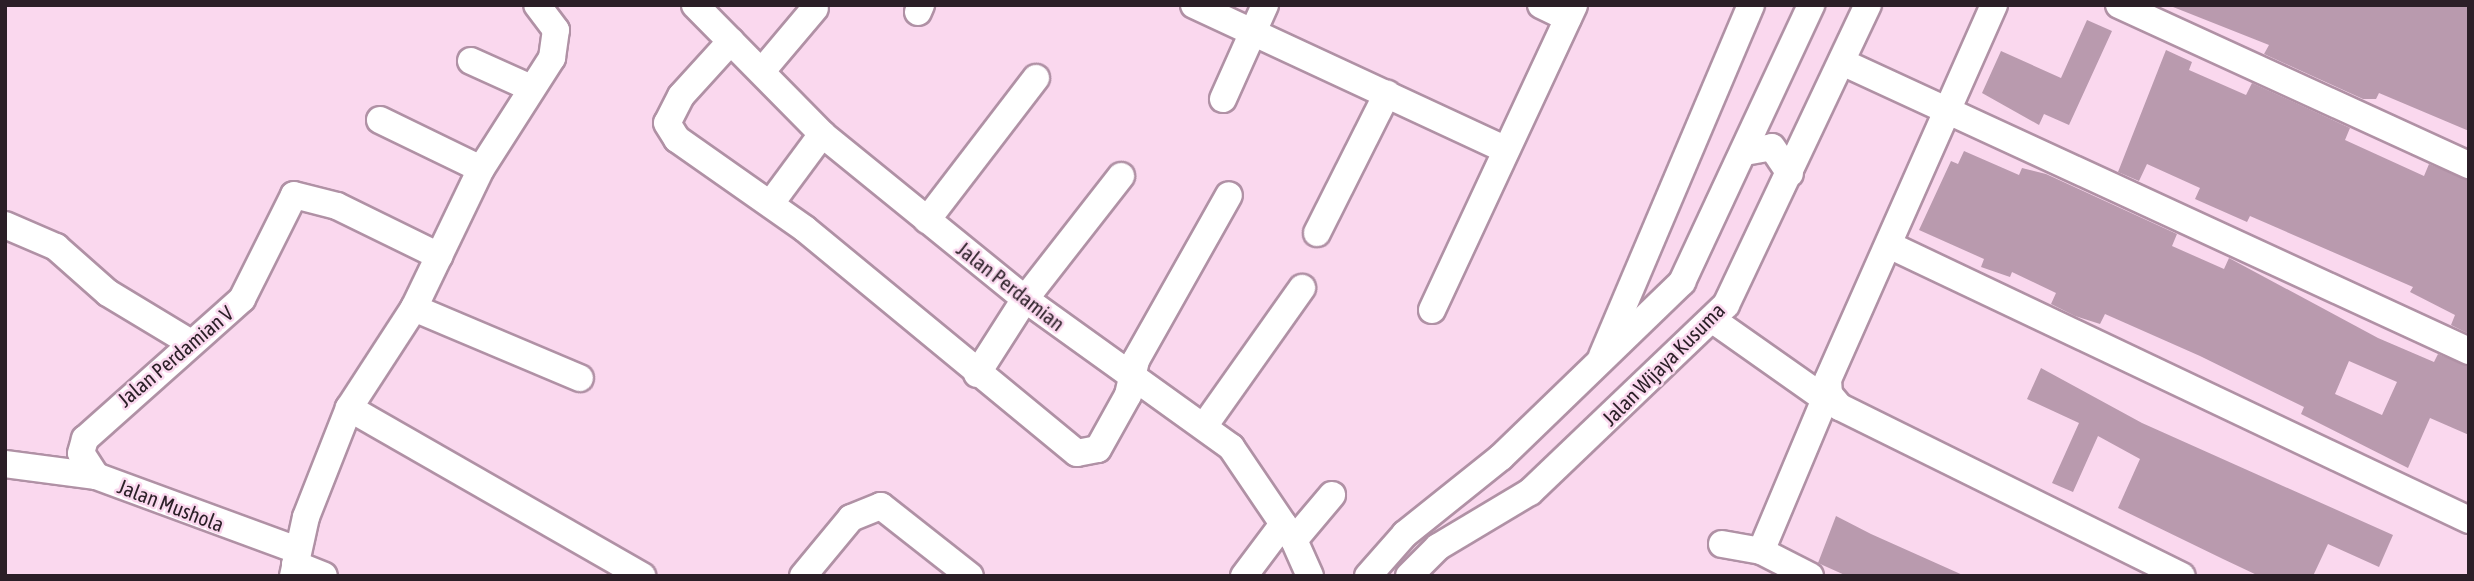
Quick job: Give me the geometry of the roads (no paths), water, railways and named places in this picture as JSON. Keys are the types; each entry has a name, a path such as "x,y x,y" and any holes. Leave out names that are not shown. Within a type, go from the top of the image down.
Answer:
{"street":[{"path":"295,563 349,408 414,308 481,169 556,43 556,30 537,5"},
{"path":"1194,5 1506,150"},
{"path":"1223,99 1265,5"},
{"path":"1432,310 1571,11 1541,5"},
{"path":"1598,364 1751,5"},
{"name":"Jalan Wijaya Kusuma","path":"1368,576 1405,534 1501,457 1682,282 1745,152 1811,5"},
{"name":"Jalan Wijaya Kusuma","path":"1409,576 1438,547 1530,492 1713,320 1742,278 1868,5"},
{"path":"1994,5 1828,380 1832,398 2182,576"},
{"path":"2119,5 2469,165"},
{"name":"Jalan Perdamian","path":"703,8 731,41 822,134 1025,299 1205,425 1231,447 1289,532 1310,576"},
{"path":"762,71 816,8"},
{"path":"731,41 681,96 667,123 692,150 771,203 977,374 1084,455 1098,449 1128,395 1132,375 1229,195"},
{"path":"471,61 531,88"},
{"path":"1842,62 2469,351"},
{"path":"927,220 1036,78"},
{"path":"1317,233 1387,94"},
{"path":"1764,110 1777,134 1809,133"},
{"path":"380,120 481,169"},
{"path":"771,203 822,134"},
{"path":"1745,152 1772,148 1790,174"},
{"path":"977,374 1025,299 1121,176"},
{"name":"Jalan Perdamian V","path":"90,428 242,299 294,195 337,206 439,256"},
{"path":"5,225 56,247 108,293 191,343"},
{"path":"1889,245 2469,520"},
{"path":"1205,425 1301,288"},
{"path":"414,308 580,378"},
{"path":"1713,320 1825,399 1761,551"},
{"path":"349,408 642,576"},
{"name":"Jalan Mushola","path":"90,428 81,453 96,476 324,576"},
{"path":"5,464 96,476"},
{"path":"1244,576 1332,495"},
{"path":"803,576 851,518 867,506 881,506 970,576"},
{"path":"1722,544 1761,551 1810,576"}]}
